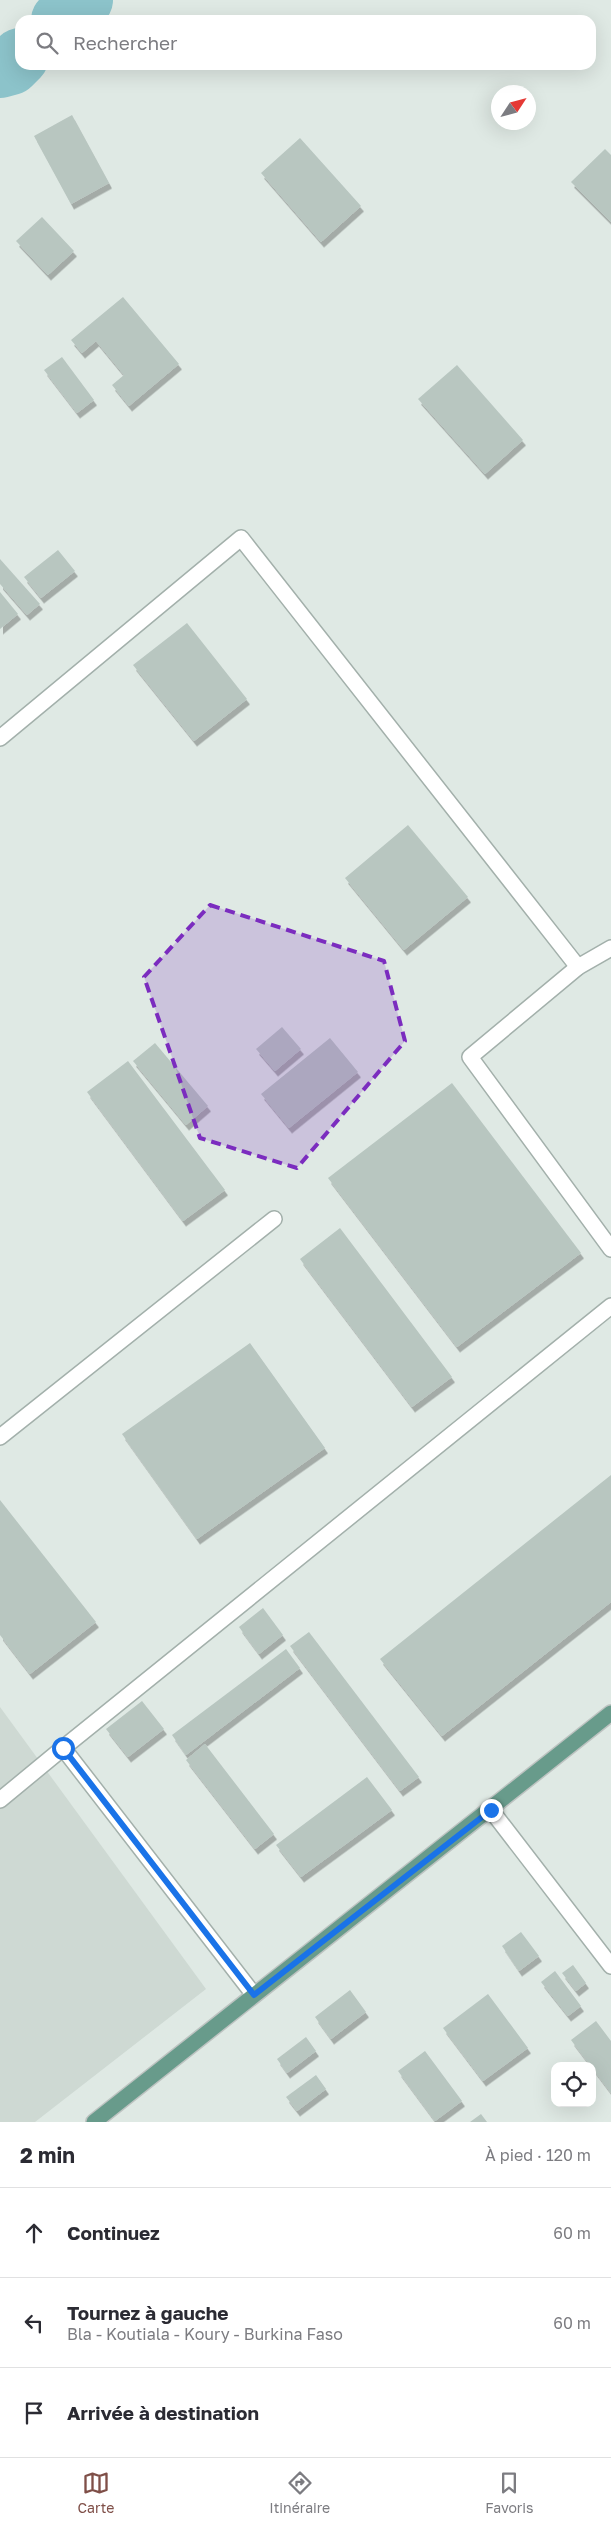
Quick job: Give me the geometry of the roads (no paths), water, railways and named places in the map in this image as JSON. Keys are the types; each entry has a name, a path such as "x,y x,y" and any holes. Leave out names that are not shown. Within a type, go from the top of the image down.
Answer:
{"main road":[{"path":"94,2122 611,1714"}],"street":[{"path":"0,738 241,538 578,967"},
{"path":"611,948 578,967 470,1057 611,1249"},
{"path":"0,1437 274,1219"},
{"path":"0,1800 611,1306"},
{"path":"63,1748 254,1995"},
{"path":"491,1810 611,1966"}],"waterway":[{"path":"66,15 84,0"},
{"path":"0,69 11,66 15,62"}]}
